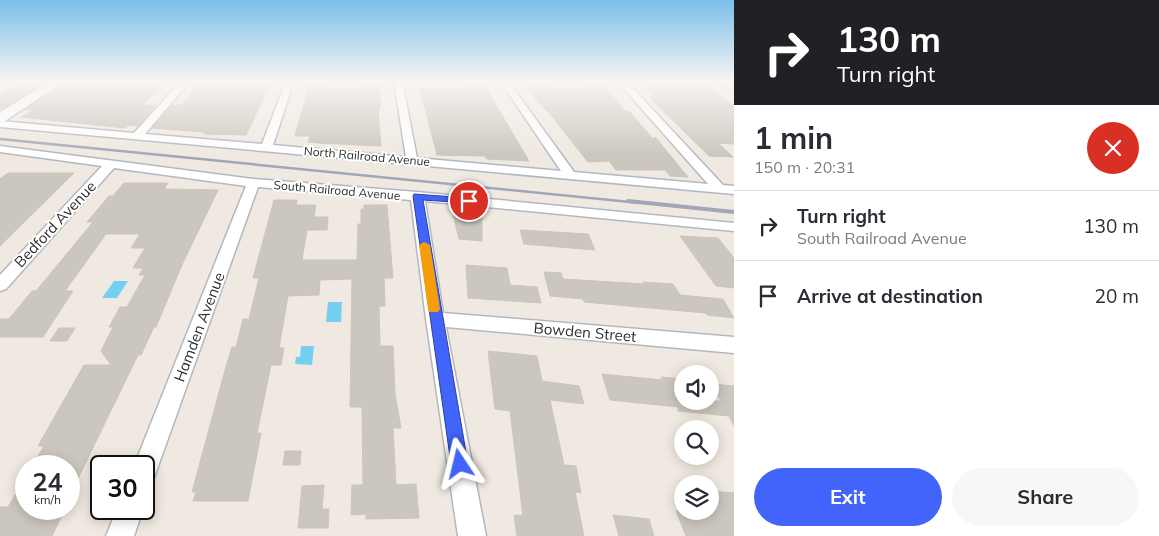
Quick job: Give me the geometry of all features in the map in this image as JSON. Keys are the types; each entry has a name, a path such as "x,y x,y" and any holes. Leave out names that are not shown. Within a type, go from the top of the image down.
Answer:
{"street":[{"path":"0,118 19,106"},
{"path":"138,135 164,106"},
{"path":"267,147 281,106"},
{"path":"402,106 412,160"},
{"path":"522,106 570,175"},
{"path":"644,106 719,188"},
{"name":"North Railroad Avenue","path":"0,124 734,190"},
{"name":"South Railroad Avenue","path":"0,150 253,183 417,196 734,227"},
{"name":"Bedford Avenue","path":"0,285 111,164"},
{"name":"Hamden Avenue","path":"150,455 253,183"},
{"path":"417,196 435,319 472,536"},
{"name":"Bowden Street","path":"435,319 734,345"},
{"path":"120,536 126,520"}],"water":[{"path":"114,281 128,281 117,298 102,298"},
{"path":"328,302 342,302 341,322 326,322"},
{"path":"301,346 314,346 312,365 295,364 296,357 300,357"}],"building":[{"path":"31,106 155,106 138,126 129,125 125,128 21,117 34,110 25,110"},
{"path":"171,106 260,106 246,135 204,134 205,132 153,128"},
{"path":"303,106 380,106 380,110 378,110 381,146 308,142 310,136 295,136"},
{"path":"424,106 497,106 529,161 487,159 485,156 437,155"},
{"path":"542,106 621,106 625,111 629,111 653,139 655,137 688,177 670,176 665,170 616,170 609,161 588,162"},
{"path":"658,106 734,106 734,144 718,143 733,157 709,156"},
{"path":"8,173 74,173 0,246 0,179"},
{"path":"124,183 168,183 164,189 218,190 181,267 156,327 154,327 141,355 138,355 80,474 80,455 39,455 44,446 38,446 84,365 111,365 101,351 113,327 109,327 120,307 127,307 145,275 139,275 143,268 133,268 145,248 131,248 140,234 106,234 65,291 73,291 43,337 0,337 0,319 9,319 32,291 36,291 93,222 87,222 109,196 113,196"},
{"path":"274,200 297,200 296,205 316,205 314,217 328,217 327,230 307,230 302,260 357,260 358,224 361,224 361,209 364,209 364,205 387,205 393,278 384,278 385,306 379,306 380,346 393,346 395,394 401,428 393,428 396,485 416,484 419,518 366,519 366,514 351,515 352,485 363,485 362,407 350,407 352,279 320,280 319,295 288,296 279,348 284,348 281,365 271,365 257,433 261,433 248,501 193,501 196,492 192,492 232,347 236,347 243,319 249,319 259,278 253,278"},
{"path":"452,210 482,215 482,241 459,239"},
{"path":"520,230 588,234 595,250 524,244"},
{"path":"680,236 718,238 734,258 734,288 716,286"},
{"path":"466,265 507,268 510,285 537,287 541,303 468,298"},
{"path":"544,272 561,273 563,279 673,284 680,295 723,299 734,318 707,315 705,313 584,302 583,299 550,296"},
{"path":"59,328 75,328 67,341 50,341"},
{"path":"488,351 537,356 542,381 579,386 584,404 550,400 564,465 576,466 581,493 575,492 584,536 517,536 514,515 523,516 510,411 495,409"},
{"path":"602,374 662,380 661,377 674,378 674,407 610,400"},
{"path":"719,385 734,386 734,426 729,416 678,411 719,410 719,401 721,401 719,397"},
{"path":"285,451 301,451 300,465 283,465"},
{"path":"324,485 322,509 329,509 328,528 298,528 302,486"},
{"path":"719,492 734,493 734,536 686,536 680,520 719,520"},
{"path":"15,495 15,520 60,520 52,536 0,536 0,507 8,507"},
{"path":"613,515 649,519 654,536 619,536"}],"railway":[{"path":"0,139 640,203"},
{"path":"628,201 734,212"}],"slow traffic":[{"path":"424,245 434,309"}],"route":[{"path":"460,464 435,319 417,196 469,201"}]}
